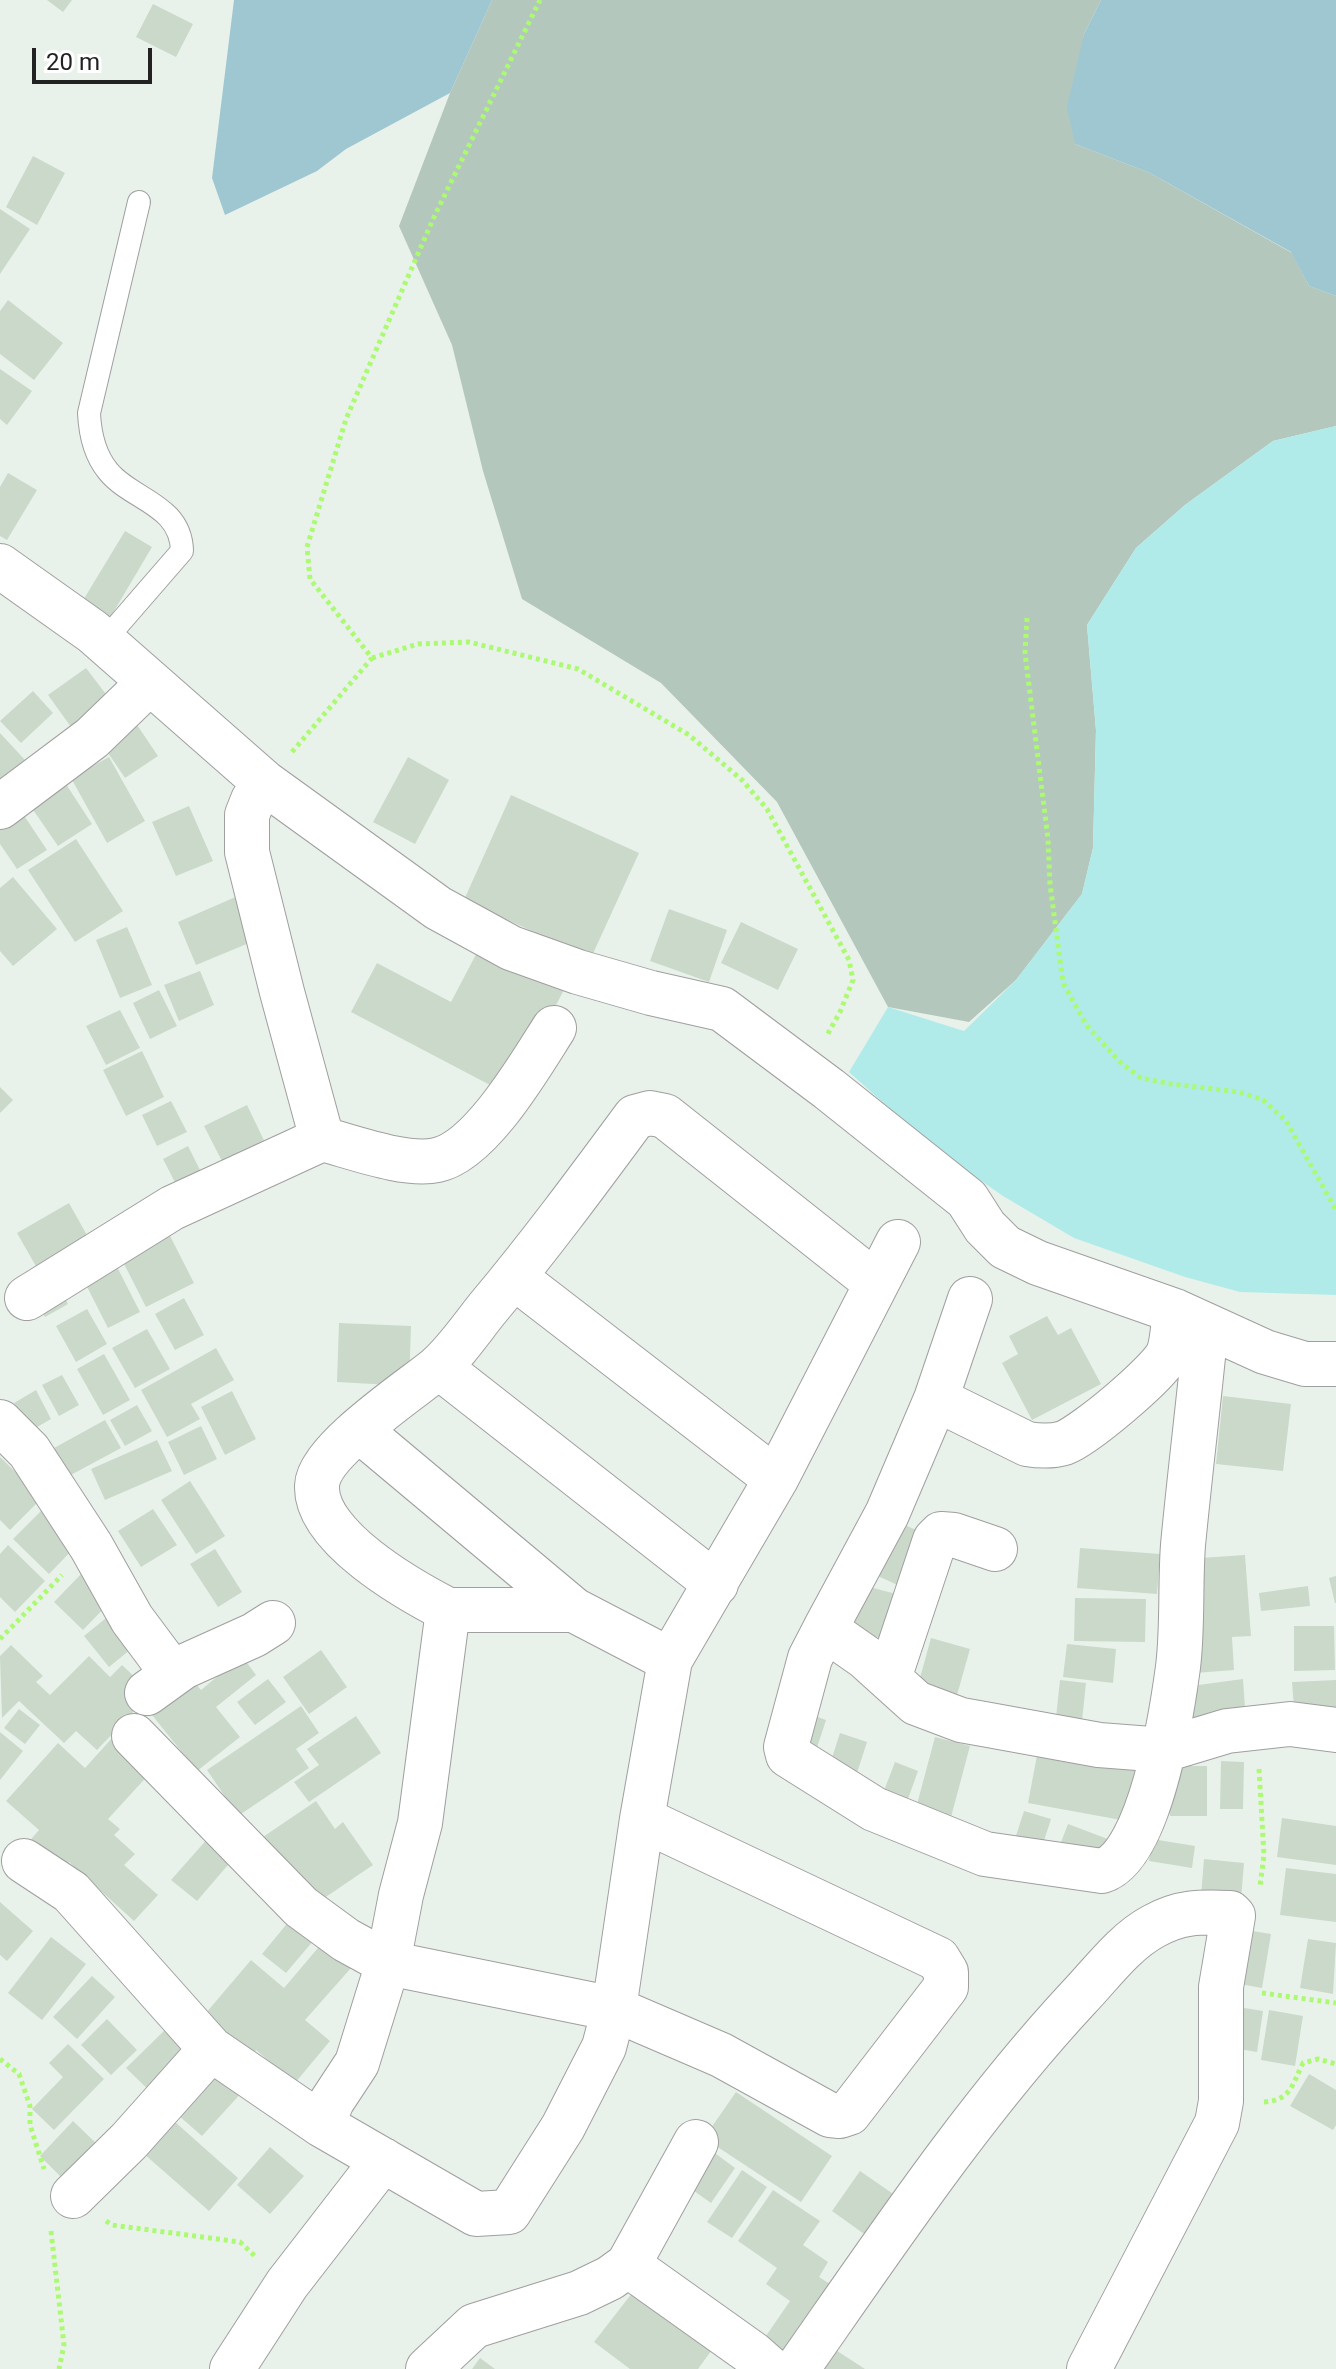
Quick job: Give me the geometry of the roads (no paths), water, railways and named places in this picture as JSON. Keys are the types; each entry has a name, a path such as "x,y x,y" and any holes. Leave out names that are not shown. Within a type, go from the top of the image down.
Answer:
{"street":[{"path":"0,566 104,641 265,783 438,908 511,948 578,972 722,1009 967,1199 985,1227 1005,1247 1038,1263 1191,1319 1265,1352 1305,1364 1336,1364"},
{"path":"3,800 92,738 150,682"},
{"path":"265,783 247,815 247,852 322,1139"},
{"path":"27,1298 172,1208 322,1139 393,1159 437,1160 456,1151 501,1107 554,1028"},
{"path":"574,1610 448,1610 398,1584 341,1537 322,1507 317,1486 322,1468 368,1420 439,1367 514,1277 635,1117 650,1113 665,1116 876,1283"},
{"path":"24,1861 71,1892 211,2049 322,2125 476,2214 509,2212 563,2127 604,2047 614,2009 642,1819 670,1660 776,1479 898,1242"},
{"path":"514,1277 776,1479"},
{"path":"970,1299 936,1399 887,1514 810,1658 786,1747 788,1755 874,1809 985,1854 1102,1871 1120,1860 1142,1825 1164,1750 1179,1665 1191,1319"},
{"path":"936,1399 1027,1444 1042,1447 1063,1443 1082,1434 1142,1383 1168,1354 1191,1319"},
{"path":"439,1367 716,1584"},
{"path":"0,1422 29,1451 91,1546 132,1619 160,1684 273,1623"},
{"path":"359,1430 574,1610 670,1660"},
{"path":"889,1678 935,1540 941,1534 954,1535 995,1549"},
{"path":"322,2125 332,2101 357,2063 388,1963 401,1895 420,1823 448,1610"},
{"path":"825,1629 865,1657 916,1703 961,1720 1099,1745 1164,1750 1227,1731 1290,1724 1336,1730"},
{"path":"134,1736 301,1907 346,1940 388,1963 614,2009 721,2055 818,2110 840,2116 849,2113 946,1987 946,1972 938,1959 642,1819"},
{"path":"797,2369 904,2218 1033,2047 1125,1948 1151,1927 1172,1918 1196,1911 1231,1914 1221,1987 1221,2101 1217,2123 1089,2369"},
{"path":"73,2196 129,2141 211,2049"},
{"path":"428,2369 474,2326 579,2293 628,2265 696,2142"},
{"path":"232,2369 287,2284 383,2160"},
{"path":"628,2265 770,2369"}],"lane":[{"path":"104,641 182,551 181,537 165,513 108,472 90,438 89,413 139,202"}]}
